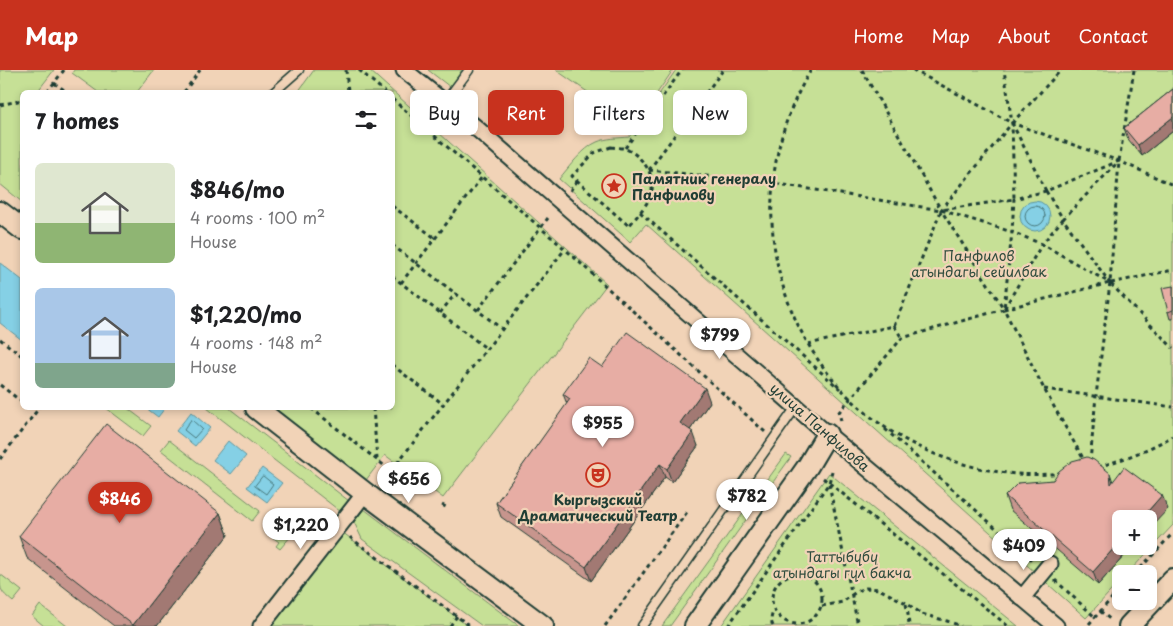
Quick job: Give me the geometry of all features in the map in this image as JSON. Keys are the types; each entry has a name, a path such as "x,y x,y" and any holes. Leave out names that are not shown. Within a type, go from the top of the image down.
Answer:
{"street":[{"name":"улица Панфилова","path":"404,70 430,90"},
{"name":"улица Панфилова","path":"478,131 796,407 834,428 1022,598 1056,626"},
{"path":"0,212 20,227"},
{"path":"259,410 365,493 543,626"},
{"path":"695,626 834,428"},
{"path":"261,626 365,493"},
{"path":"1022,598 1047,567"},
{"path":"1120,623 1173,579"}],"lane":[{"path":"276,90 300,70"},
{"path":"454,90 469,70"},
{"path":"642,626 796,407"}],"path":[{"path":"49,90 64,70"},
{"path":"185,90 200,70"},
{"path":"346,70 348,90"},
{"path":"359,70 383,90"},
{"path":"624,148 682,70"},
{"path":"649,170 723,70"},
{"path":"811,70 792,106 776,157 772,183 773,239 777,267 795,319 808,344 828,373 851,399"},
{"path":"862,70 941,210 1004,309 1044,389 1089,469 1110,283 1119,161 1134,70"},
{"path":"913,70 1012,123 1119,161 1173,185"},
{"path":"1004,70 1012,123 1014,199 1004,309"},
{"path":"894,326 941,210 1012,123 1061,70"},
{"path":"54,83 65,90"},
{"path":"0,106 20,101"},
{"path":"395,102 541,228 766,432"},
{"path":"1012,123 1046,191 1063,219 1110,283 1173,348"},
{"path":"611,147 624,148 639,156 649,170 652,184 650,196 629,226 572,176 594,153 611,147"},
{"path":"941,210 1014,199 1046,191 1119,161"},
{"path":"1004,309 1042,244 1063,219 1119,161"},
{"path":"649,170 772,183 941,210 1012,232 1042,244 1110,283"},
{"path":"401,283 482,177"},
{"path":"568,193 577,181"},
{"path":"395,208 435,238"},
{"path":"640,212 875,420 1047,567 1095,617"},
{"path":"478,310 548,218"},
{"path":"395,246 502,328"},
{"path":"314,410 391,471 564,249"},
{"path":"834,428 839,412 902,338 1004,309 1173,270"},
{"path":"395,278 487,349"},
{"path":"440,313 456,293"},
{"path":"808,344 894,326"},
{"path":"894,326 902,338"},
{"path":"0,339 20,354"},
{"path":"395,367 443,404"},
{"path":"0,385 20,400"},
{"path":"1044,389 1173,407"},
{"path":"0,458 35,412 32,410"},
{"path":"373,410 377,459"},
{"path":"875,420 909,442 931,453 961,464 993,471 1025,474 1065,472"},
{"path":"1097,467 1121,461 1152,448 1173,436"},
{"path":"728,626 829,484 832,471"},
{"path":"823,478 1008,626"},
{"path":"829,484 858,626"},
{"path":"442,505 446,508"},
{"path":"605,626 687,512"},
{"path":"1143,565 1173,533"},
{"path":"352,539 470,626"},
{"path":"800,573 814,579 818,584 822,591 822,606 813,618 806,622 792,623 784,621 774,609 772,595 779,581 785,576 800,573"},
{"path":"822,606 843,602 858,591 866,588 879,589 922,614 961,626"},
{"path":"1089,624 1112,598"},
{"path":"906,603 909,626"},
{"path":"773,626 771,616 774,609"},
{"path":"1100,611 1120,623"},
{"path":"450,626 457,616"}],"green space":[{"path":"0,70 54,70 39,90 20,90 20,200 0,184"},
{"path":"74,70 154,70 139,90 95,90 72,73"},
{"path":"314,70 369,70 391,90 299,90"},
{"path":"428,70 462,70 450,87"},
{"path":"556,70 673,70 659,90 585,90"},
{"name":"Панфилов атындагы сейилбак","path":"676,70 1173,70 1173,525 1157,542 1157,510 1112,510 1112,555 1145,555 1135,565 1112,565 1112,590 1086,618 646,224 630,242 559,179 576,158 592,145 613,138 629,137 630,135 663,135 662,90"},
{"path":"395,93 410,107 410,135 441,135 607,284 443,498 385,455 366,480 277,410 395,410"},
{"path":"109,410 130,410 151,426 143,436"},
{"path":"210,410 232,410 349,501 341,512"},
{"path":"169,440 260,511 252,521 161,450"},
{"path":"786,454 791,457 670,626 662,626"},
{"name":"Таттыбүбү атындагы гүл бакча","path":"829,473 1018,626 721,626"},
{"path":"364,509 519,626 482,626 362,539 354,522"},
{"path":"271,520 291,536 280,549 276,546 279,542 263,530"},
{"path":"342,532 468,626 272,626"},
{"path":"0,574 22,591 13,602 2,590"},
{"path":"40,605 67,626 44,626 32,616"}],"water":[{"path":"1035,201 1046,205 1050,216 1046,227 1035,231 1024,227 1020,216 1024,205"},
{"path":"0,263 20,278 20,338 0,323"},
{"path":"149,410 163,410 158,417"},
{"path":"191,412 210,428 195,446 176,431"},
{"path":"228,441 246,456 231,474 213,460"},
{"path":"262,468 282,483 267,502 247,487"}],"building":[{"path":"1173,89 1173,117 1138,145 1124,128"},
{"path":"1173,286 1173,310 1168,312 1162,288"},
{"path":"627,332 705,388 680,423 693,432 667,469 660,464 586,567 496,503 570,399 563,394 589,358 602,367"},
{"path":"106,424 220,513 133,625 19,536"},
{"path":"1087,457 1094,460 1110,473 1111,484 1124,467 1162,495 1149,510 1112,510 1112,550 1093,572 1005,496 1018,483 1053,480 1059,471 1072,461"}],"place":[{"name":"Памятник генералу Панфилову","path":"614,186"},
{"name":"Кыргызский Драматический Театр","path":"598,475"}]}
